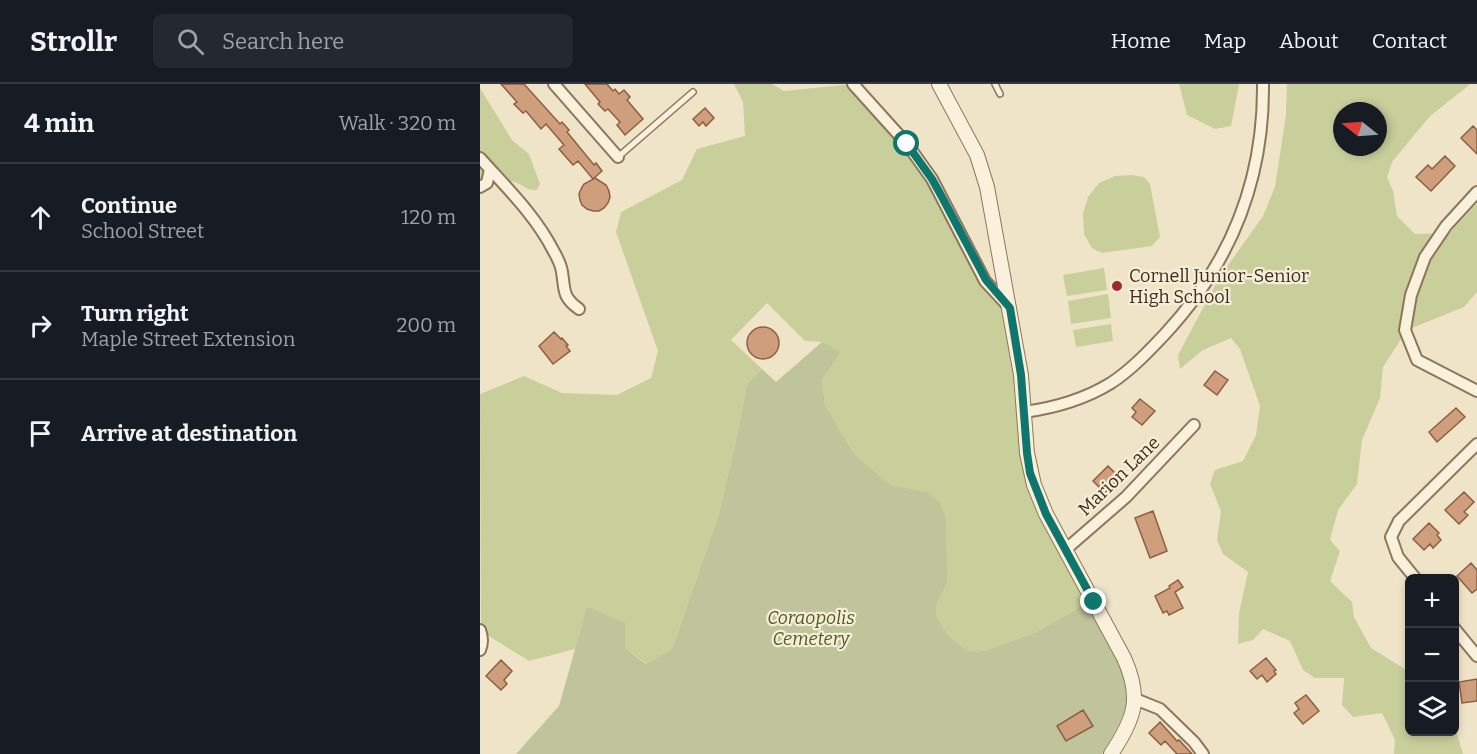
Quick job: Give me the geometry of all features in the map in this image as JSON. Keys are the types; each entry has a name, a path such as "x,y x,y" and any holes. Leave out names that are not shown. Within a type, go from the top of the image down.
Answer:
{"street":[{"path":"554,84 618,157"},
{"path":"853,84 907,144 926,170 986,280 1010,308"},
{"path":"939,84 971,142 983,171 991,205 1021,375 1030,473 1040,500 1124,658 1132,679 1135,699 1130,720 1112,754"},
{"path":"1024,412 1067,402 1110,384 1155,345 1197,295 1230,241 1246,202 1259,146 1263,84"},
{"path":"480,158 525,207 544,235 560,263 565,295 579,309"},
{"path":"480,187 487,183 490,170"},
{"path":"1477,192 1446,226 1425,257 1412,295 1405,330 1417,360 1477,391"},
{"name":"Marion Lane","path":"1065,550 1126,497 1194,424"},
{"path":"1411,574 1398,557 1391,537 1399,521 1477,444"},
{"path":"480,630 483,644 480,651"},
{"path":"1459,633 1477,656"},
{"path":"1135,699 1160,709 1203,754"}],"lane":[{"path":"995,84 1000,94"},
{"path":"618,157 693,92"}],"green space":[{"path":"734,84 772,84 784,91 853,84 907,144 977,267 1010,308 1031,473 1092,599 1036,632 988,650 973,652 962,648 948,635 936,616 936,606 947,583 927,492 891,485 855,455 825,405 822,342 805,341 767,303 731,340 762,369 747,384 719,514 672,649 647,664 625,648 588,607 575,649 529,661 481,631 480,394 524,376 562,393 617,395 651,378 658,351 616,232 621,212 682,180 697,149 745,136 743,102"},
{"path":"1179,84 1239,84 1231,126 1215,129 1187,115"},
{"path":"1287,84 1470,84 1430,116 1392,162 1387,177 1393,191 1397,216 1415,234 1450,233 1477,203 1477,292 1464,307 1407,330 1383,367 1380,398 1362,440 1357,484 1338,510 1330,540 1340,551 1330,581 1352,602 1354,617 1371,648 1405,669 1405,736 1458,736 1463,754 1394,754 1395,740 1382,713 1353,717 1342,705 1344,678 1315,678 1303,670 1290,641 1263,629 1253,640 1238,644 1239,613 1248,572 1223,554 1217,540 1221,511 1210,484 1215,470 1243,461 1256,435 1260,406 1240,349 1231,338 1203,350 1180,369 1178,355 1219,278 1263,216 1275,187 1286,115"},
{"path":"480,88 512,140 529,154 540,184 537,190 530,190 511,181 480,183"},
{"path":"1115,176 1144,177 1150,184 1160,237 1152,246 1102,253 1092,248 1084,234 1083,214 1088,197 1099,183"},
{"path":"1104,268 1107,290 1067,296 1063,275"},
{"path":"1108,294 1111,318 1071,324 1068,301"},
{"path":"1111,324 1113,341 1076,347 1073,330"},
{"name":"Coraopolis Cemetery","path":"822,342 841,352 822,379 825,405 855,455 891,485 927,492 940,503 946,518 947,583 936,606 936,616 948,635 963,648 973,652 988,650 1036,632 1086,603 1119,665 1127,690 1123,714 1102,754 516,754 559,706 587,607 625,623 625,648 646,664 672,649 719,514 747,384 762,369 776,382"}],"building":[{"path":"501,84 524,84 560,124 562,122 569,130 567,132 594,165 596,163 602,171 593,179 578,161 573,165 559,149 564,145 546,124 541,129 526,111 523,113 514,104 517,102"},
{"path":"585,84 607,84 619,94 624,90 630,97 627,100 643,119 625,135 617,125 620,122 608,109 605,111 598,104 600,102"},
{"path":"705,108 714,118 706,126 703,122 699,126 693,119"},
{"path":"1473,126 1477,130 1477,154 1461,138"},
{"path":"1445,156 1455,166 1431,191 1416,177 1428,165 1432,169"},
{"path":"595,178 606,185 610,197 608,203 599,211 587,209 582,205 579,194 584,184"},
{"path":"763,327 774,332 779,343 774,354 763,359 752,354 747,343 752,332"},
{"path":"554,332 568,345 566,346 570,351 553,364 539,346"},
{"path":"1215,371 1228,380 1217,395 1204,385"},
{"path":"1140,399 1155,411 1142,425 1132,417 1136,412 1132,408"},
{"path":"1456,408 1465,417 1437,442 1429,432"},
{"path":"1108,466 1120,478 1105,493 1093,481"},
{"path":"1464,492 1474,502 1464,512 1468,515 1459,524 1445,510"},
{"path":"1153,511 1167,551 1150,558 1135,518"},
{"path":"1429,523 1439,533 1437,535 1441,540 1433,548 1430,544 1424,550 1413,539"},
{"path":"1471,563 1477,570 1477,589 1472,593 1459,578 1459,574"},
{"path":"1178,580 1183,587 1175,592 1183,608 1169,615 1167,611 1163,613 1155,596 1170,588 1169,586"},
{"path":"1266,658 1276,670 1274,671 1276,674 1267,682 1262,675 1257,679 1250,671"},
{"path":"501,660 512,671 504,680 507,684 501,690 486,676"},
{"path":"1477,679 1477,701 1462,703 1459,682"},
{"path":"1306,695 1319,711 1303,724 1294,713 1299,709 1295,703"},
{"path":"1083,710 1093,726 1066,741 1057,726"},
{"path":"1160,722 1192,754 1177,754 1165,741 1161,745 1149,733"}],"place":[{"name":"Cornell Junior-Senior High School","path":"1117,286"}],"route":[{"path":"907,144 932,179 977,267 1010,308 1021,375 1030,473 1046,514 1094,602"}]}
